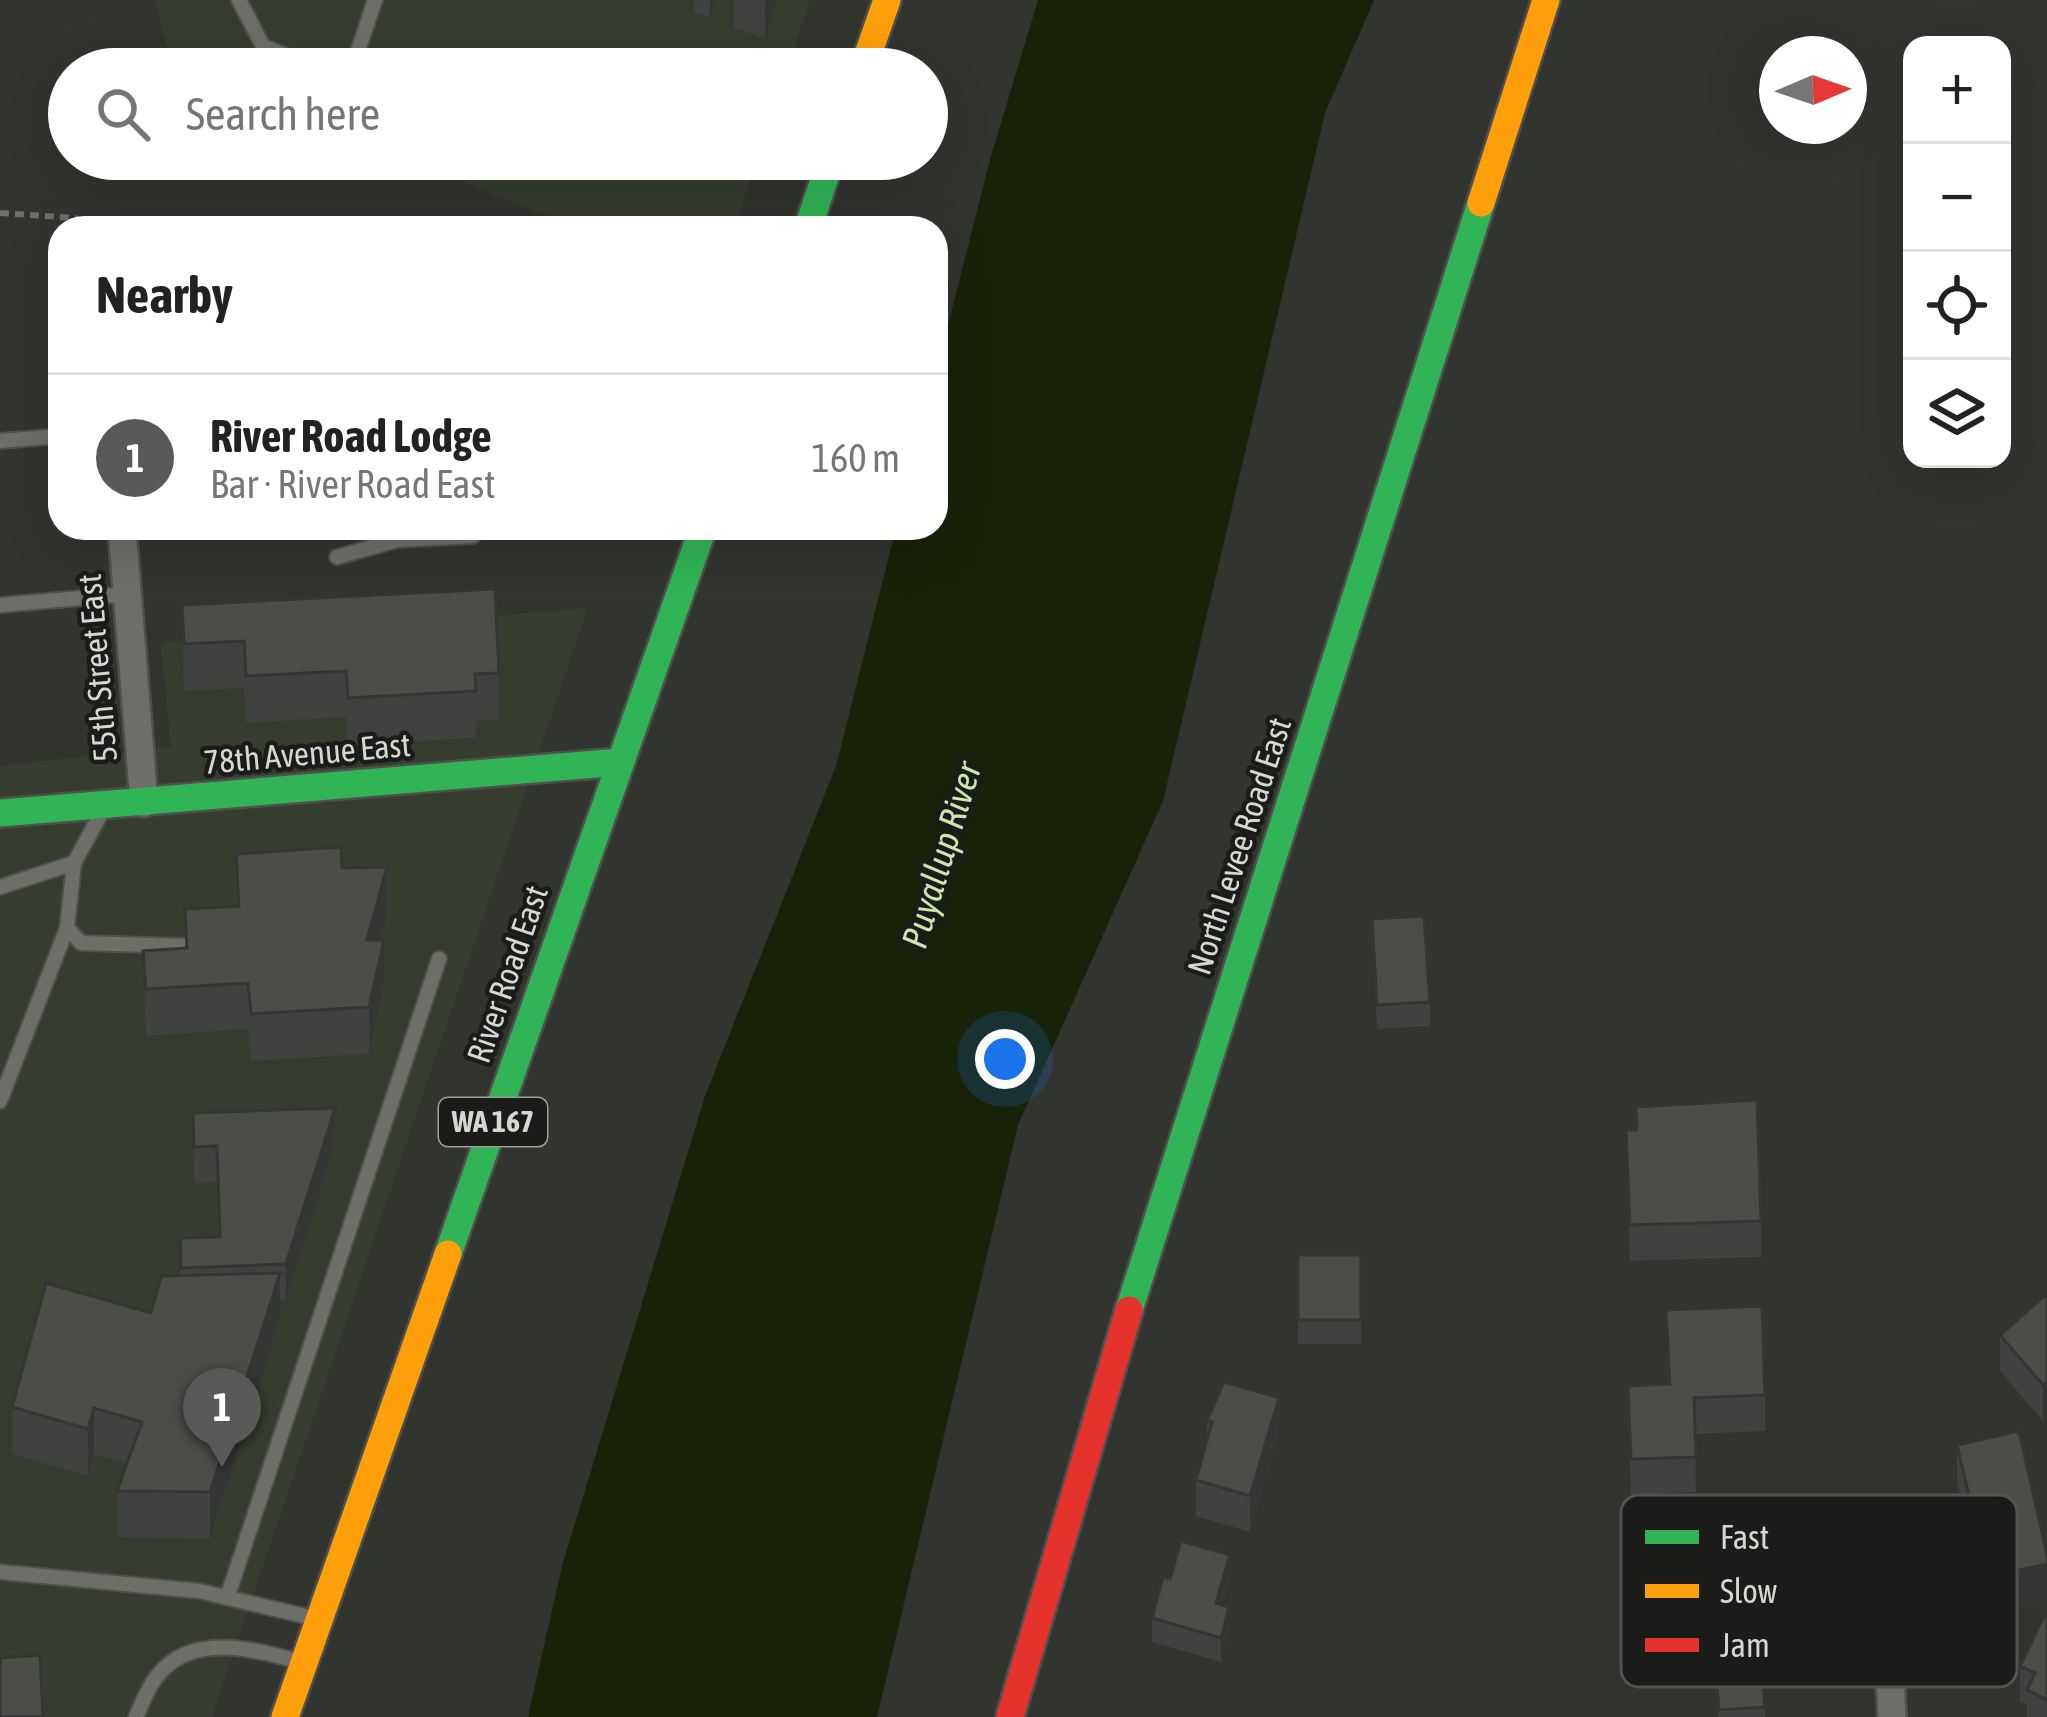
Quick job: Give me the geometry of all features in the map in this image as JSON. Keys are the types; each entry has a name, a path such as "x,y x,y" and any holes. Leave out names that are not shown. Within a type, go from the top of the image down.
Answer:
{"street":[{"path":"870,48 887,0"},
{"name":"North Levee Road East","path":"1010,1717 1118,1345 1546,0"},
{"path":"812,216 824,180"},
{"name":"55th Street East","path":"123,540 144,802"},
{"name":"River Road East","path":"285,1717 699,540"},
{"name":"78th Avenue East","path":"0,813 620,762"},
{"path":"1891,1687 1892,1717"}],"lane":[{"path":"239,0 268,48"},
{"path":"359,48 375,0"},
{"path":"0,441 48,437"},
{"path":"337,557 381,540"},
{"path":"0,604 128,594"},
{"path":"0,1101 67,928 74,863 105,806"},
{"path":"0,887 74,863"},
{"path":"67,928 81,943 184,946"},
{"path":"227,1598 439,959"},
{"path":"0,1572 199,1592 318,1619"},
{"path":"136,1717 160,1671 183,1656 215,1647 252,1648 305,1663"}],"path":[{"path":"0,213 48,216"}],"shaded area":[{"path":"154,0 810,0 794,48 168,48"},
{"path":"458,180 750,180 738,216 549,216"},
{"path":"588,608 212,1717 0,1717 0,766 171,747 161,643"}],"water":[{"name":"Puyallup River","path":"1038,0 1374,0 1325,113 1163,801 1018,1125 877,1717 528,1717 562,1566 705,1096 836,766 893,540 948,540 948,325 991,156"}],"building":[{"path":"495,589 499,673 475,674 476,691 348,698 346,671 246,676 244,641 184,644 182,605"},
{"path":"341,847 342,868 387,867 367,940 384,940 369,1007 251,1014 248,983 146,989 143,951 187,948 185,909 239,906 236,854"},
{"path":"1424,916 1430,1002 1377,1005 1372,919"},
{"path":"1757,1100 1761,1221 1630,1225 1626,1130 1637,1130 1636,1107"},
{"path":"335,1108 286,1264 181,1268 180,1238 220,1237 217,1146 194,1147 193,1113"},
{"path":"1298,1255 1361,1255 1361,1320 1298,1320"},
{"path":"280,1273 210,1492 117,1491 142,1422 94,1408 88,1429 12,1407 46,1283 151,1313 161,1276"},
{"path":"2047,1294 2047,1382 2043,1385 2000,1335"},
{"path":"1762,1306 1765,1395 1694,1398 1696,1457 1631,1459 1628,1386 1670,1384 1666,1310"},
{"path":"1224,1382 1279,1398 1250,1496 1196,1480 1212,1422 1207,1421"},
{"path":"2019,1431 2047,1564 2017,1571 2017,1495 1969,1495 1957,1445"},
{"path":"1181,1541 1230,1555 1216,1603 1229,1607 1221,1638 1152,1618 1163,1577 1170,1579"},
{"path":"2047,1610 2047,1700 2027,1690 2035,1673 2020,1666"},
{"path":"40,1655 43,1717 0,1717 0,1658"},
{"path":"1717,1687 1763,1687 1765,1707 1719,1710"}],"traffic: fast":[{"path":"812,216 824,180"},
{"path":"1129,1310 1481,203"},
{"path":"448,1254 699,540"},
{"path":"0,813 620,762"}],"traffic: slow":[{"path":"870,48 887,0"},
{"path":"1481,203 1546,0"},
{"path":"285,1717 448,1254"}],"traffic: jam":[{"path":"1010,1717 1129,1310"}],"place":[{"name":"River Road Lodge","path":"222,1467"}]}
